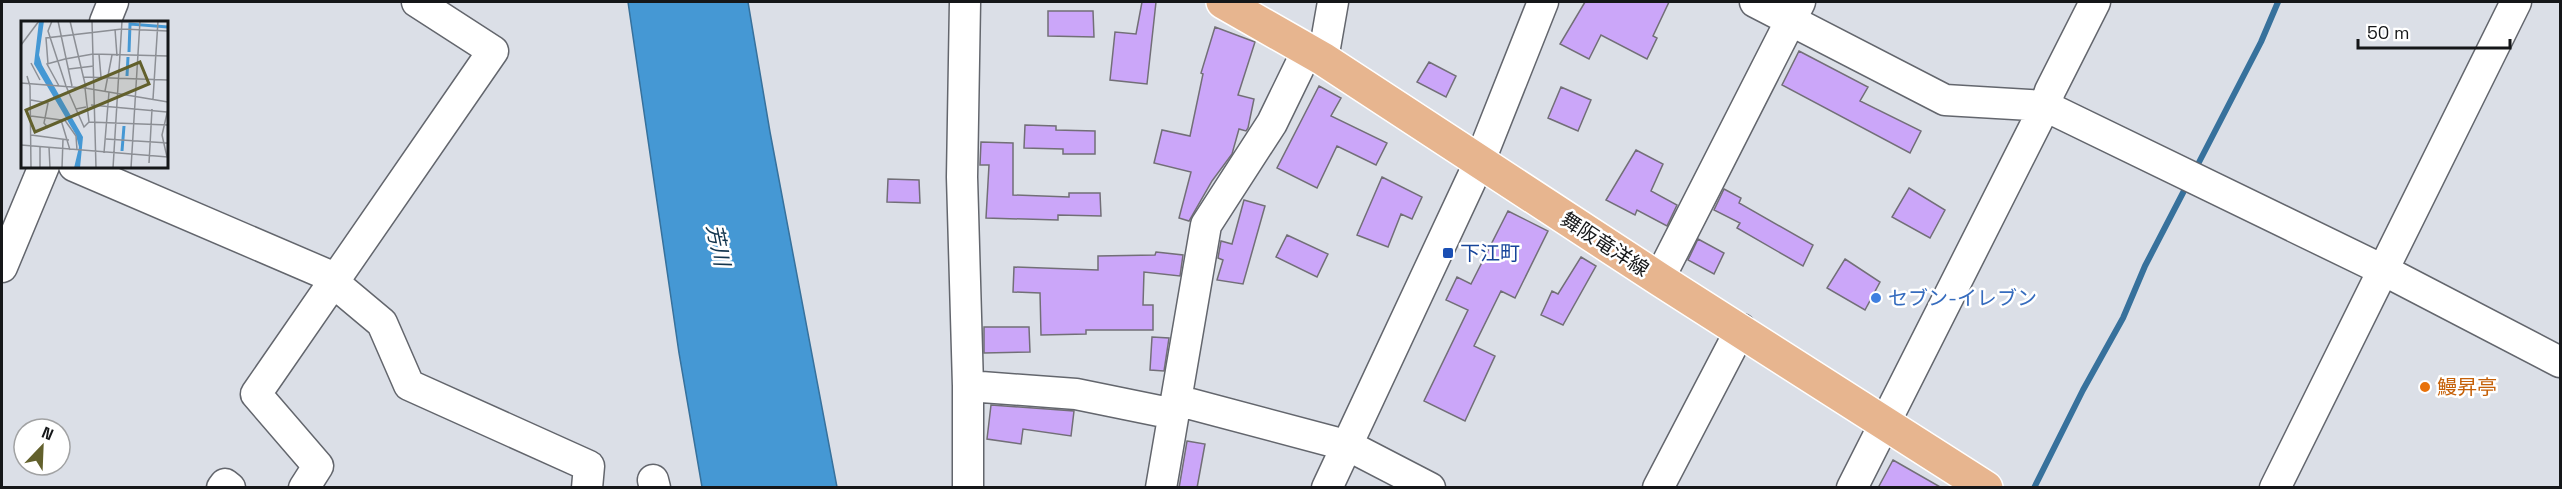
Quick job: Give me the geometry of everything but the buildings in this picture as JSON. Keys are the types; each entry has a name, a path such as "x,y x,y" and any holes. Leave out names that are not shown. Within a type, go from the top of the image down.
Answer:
{"main road":[{"name":"舞阪竜洋線","path":"1223,2 1316,54 1479,163 1986,488"}],"street":[{"path":"105,21 113,2"},
{"path":"304,488 318,466 256,394 493,51 417,2"},
{"path":"965,2 962,177 969,488"},
{"path":"1161,488 1206,225 1316,54 1333,2"},
{"path":"1327,488 1349,446 1479,163 1543,2"},
{"path":"1755,2 1795,10 1945,100 2045,106 2385,271 2560,362"},
{"path":"1852,488 2095,2"},
{"path":"2274,488 2385,271 2516,2"},
{"path":"1659,279 1795,10"},
{"path":"2,267 43,168"},
{"path":"79,168 335,278 339,287 382,323 409,385 589,466 587,488"},
{"path":"1658,488 1741,329"},
{"path":"968,386 1076,394 1175,407 1349,446 1430,488"},
{"path":"222,488 225,484 230,488"}],"water":[{"name":"芳川","path":"628,2 748,2 770,132 837,487 702,487 679,353"}],"waterway":[{"path":"2195,170 2261,42 2278,2"},
{"path":"2034,488 2083,390 2123,318 2145,266 2187,185"}],"place":[{"name":"下江町","path":"1448,253"},
{"name":"セブン-イレブン","path":"1876,298"},
{"name":"鰻昇亭","path":"2425,387"}]}
